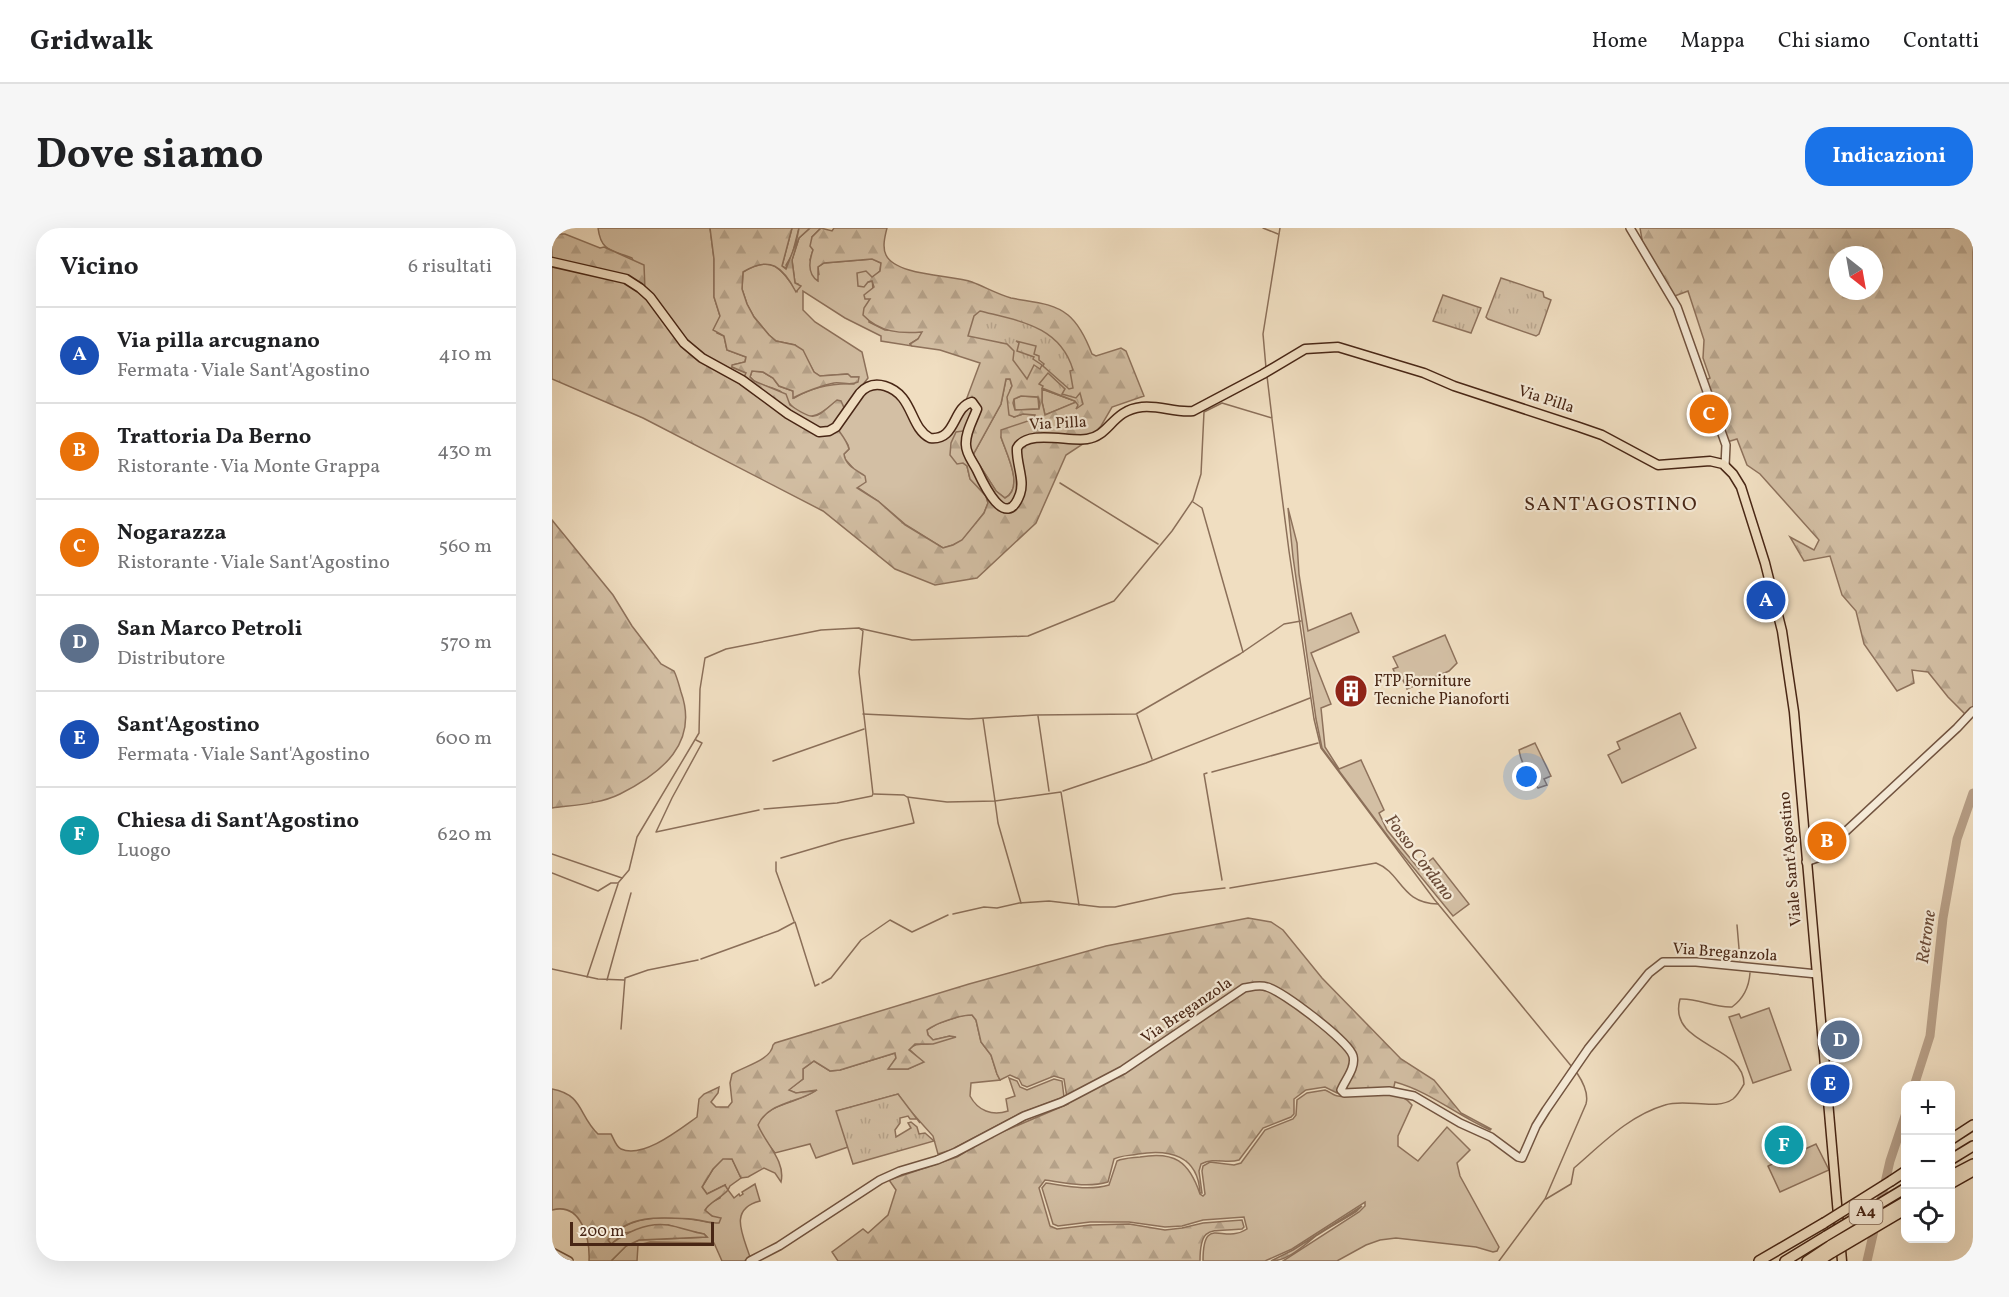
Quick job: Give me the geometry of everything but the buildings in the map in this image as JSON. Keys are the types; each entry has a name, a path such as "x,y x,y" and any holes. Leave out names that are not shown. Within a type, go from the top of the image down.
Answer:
{"highway":[{"path":"1955,1138 1973,1125"},
{"path":"1955,1139 1973,1130"},
{"path":"1955,1157 1973,1146"},
{"path":"1955,1173 1973,1164"},
{"path":"1955,1181 1973,1171"},
{"name":"A4","path":"1760,1261 1901,1175"},
{"name":"A4","path":"1785,1261 1830,1244 1904,1189"},
{"path":"1807,1261 1830,1244 1901,1203"},
{"path":"1819,1261 1830,1244 1901,1211"}],"main road":[{"name":"Via Pilla","path":"552,262 626,279 636,285 654,303 684,343 702,358 742,380 788,414 819,432 829,431 836,427 860,393 869,386 886,387 902,396 926,436 930,438 942,437 951,429 963,406 972,402 977,409 967,436 966,447 992,499 1003,507 1014,504 1020,494 1022,487 1017,448 1024,440 1095,437 1107,428 1114,418 1128,410 1144,407 1183,412 1193,411 1305,349 1338,347 1424,373 1454,386 1602,435 1658,465 1722,464"},
{"name":"Viale Sant'Agostino","path":"1722,464 1741,487 1751,515 1782,631 1793,709 1842,1261"}],"street":[{"path":"1630,228 1677,307 1726,445 1722,464"},
{"path":"1806,862 1817,858 1973,711"},
{"name":"Via Breganzola","path":"750,1261 779,1246 880,1180 956,1152 1024,1116 1062,1102 1123,1070 1244,988 1267,987 1308,1013 1345,1043 1353,1053 1354,1060 1341,1090 1344,1093 1389,1091 1414,1096 1460,1123 1491,1137 1522,1158 1540,1119 1577,1065 1649,973 1663,962 1696,962 1817,974"},
{"path":"552,1252 569,1261"}],"green space":[{"path":"598,228 710,228 714,259 714,297 720,316 717,333 724,336 727,350 746,357 745,362 732,367 747,373 743,379 694,349 645,290 632,258 605,246"},
{"path":"710,228 792,228 782,266 786,269 799,228 810,228 799,238 792,260 795,283 801,286 796,292 781,270 768,264 761,264 743,272 742,289 754,317 769,335 776,341 795,345 803,350 814,372 820,376 848,374 851,377 859,377 858,382 830,384 793,398 793,391 779,386 773,378 763,372 752,371 750,377 754,381 786,394 790,405 810,416 819,414 837,400 841,401 845,410 835,425 849,449 844,454 846,461 865,476 866,482 857,488 878,501 905,525 943,548 962,540 984,513 988,503 986,496 970,479 967,466 963,463 957,464 950,455 951,443 956,432 963,431 969,436 978,409 965,403 980,363 940,350 912,346 910,344 918,339 922,332 890,331 869,321 863,315 864,308 870,299 865,299 864,295 874,287 872,281 864,287 858,286 857,273 866,271 872,277 880,271 881,263 872,259 824,263 818,267 818,281 814,278 810,267 813,250 810,246 812,237 821,228 832,231 834,228 887,228 884,242 886,255 901,267 925,274 972,282 1011,298 1048,305 1062,311 1079,328 1092,354 1096,356 1121,348 1126,351 1144,396 1112,407 1101,426 1086,442 1066,455 1036,523 977,578 935,585 895,569 823,511 643,418 552,379 552,234 565,234 600,248 604,247 644,265 645,290 694,349 743,379 746,373 732,365 745,362 746,357 727,350 724,336 713,330 720,316 714,297 714,259","holes":["1006,379 1010,379 1012,386 1007,397 1009,415 1014,417 1023,414 1035,415 1034,419 1001,430 1014,479 1011,493 1005,498 996,491 973,455 1001,404","1042,389 1075,401 1076,402 1045,415","1021,396 1038,397 1039,409 1015,410 1014,399"]},
{"path":"792,228 799,228 792,255 786,265 787,269 782,266"},
{"path":"810,228 821,228 812,237 813,250 810,260 819,275 818,267 824,263 873,259 881,263 880,271 868,282 872,281 873,290 869,322 885,330 923,332 910,344 912,346 881,341 881,336 845,318 803,291 803,310 815,322 862,352 868,378 861,387 894,388 927,435 941,436 961,405 976,403 963,463 967,466 970,479 986,496 988,503 984,513 963,540 953,545 943,548 906,525 878,501 857,487 853,468 845,459 844,454 849,449 848,445 837,427 837,401 819,414 808,416 796,410 780,391 760,384 750,377 752,371 763,372 773,378 779,386 793,391 794,398 823,386 854,384 858,377 851,377 847,374 820,376 814,372 805,356 795,345 776,341 769,335 754,317 742,289 743,272 761,264 768,264 780,270 797,291 798,284 795,283 792,260 799,238"},
{"path":"1640,228 1973,228 1973,707 1967,716 1928,672 1912,670 1914,683 1897,691 1864,644 1856,611 1842,595 1830,556 1804,561 1790,537 1814,550 1819,540 1760,474 1747,465 1737,439 1727,442 1704,381 1710,378 1703,358 1704,340 1688,291 1672,297 1643,245"},
{"path":"1501,278 1543,292 1544,297 1551,300 1539,334 1536,336 1486,317"},
{"path":"1443,295 1481,308 1471,333 1433,321"},
{"path":"980,311 1023,322 1048,335 1067,355 1073,370 1070,371 1073,388 1069,389 1043,366 1039,356 1034,354 1036,346 1016,341 1019,343 1017,351 1034,357 1033,359 1042,365 1040,369 1034,365 1027,379 1013,360 1014,351 1007,344 968,336 974,316"},
{"path":"1048,373 1065,389 1062,394 1076,398 1080,393 1083,404 1076,409 1078,405 1075,401 1042,388 1043,386 1039,384"},
{"path":"1006,379 1010,379 1012,386 1010,390 1014,417 1023,414 1035,415 1034,419 1001,437 1014,479 1011,493 1005,498 996,491 973,455 1001,404"},
{"path":"1042,389 1077,402 1045,415"},
{"path":"1021,396 1038,397 1039,409 1015,410 1014,399"},
{"path":"1288,508 1297,543 1299,574 1308,631 1351,613 1359,632 1311,653 1331,704 1321,708 1325,747 1339,769 1361,760 1384,810 1379,813 1387,830 1419,869 1433,858 1469,904 1453,916 1390,839 1322,748 1293,557"},
{"path":"552,520 613,595 632,626 661,664 674,671 685,710 685,726 681,741 663,766 635,786 604,800 552,808"},
{"path":"1445,635 1457,663 1449,671 1407,689 1403,680 1399,682 1393,669 1398,667 1393,657"},
{"path":"1680,713 1696,748 1622,783 1608,755 1620,749 1617,742"},
{"path":"1535,743 1551,776 1544,779 1547,785 1538,788 1526,770 1519,750"},
{"path":"1248,918 1271,922 1283,930 1322,978 1401,1059 1434,1080 1461,1113 1491,1129 1408,1086 1395,1082 1393,1091 1337,1093 1325,1087 1306,1090 1294,1099 1294,1114 1263,1128 1239,1160 1211,1161 1201,1164 1199,1171 1202,1193 1200,1193 1194,1170 1188,1163 1180,1157 1160,1153 1138,1154 1114,1159 1108,1182 1084,1185 1045,1180 1039,1188 1050,1226 1057,1229 1129,1224 1165,1230 1203,1223 1242,1220 1244,1227 1242,1229 1215,1231 1205,1235 1202,1241 1200,1261 838,1261 832,1252 863,1229 868,1233 888,1215 896,1190 889,1180 957,1157 988,1138 1068,1104 1064,1079 1054,1076 1027,1087 1022,1085 1019,1079 1010,1075 1000,1080 991,1055 981,1042 976,1020 972,1015 967,1015 942,1022 927,1030 933,1040 956,1037 933,1044 915,1044 909,1050 924,1062 908,1069 888,1069 896,1058 895,1053 840,1070 830,1071 814,1061 803,1069 803,1079 789,1090 796,1093 817,1090 776,1107 763,1117 758,1125 778,1159 782,1174 781,1182 775,1173 764,1168 748,1177 741,1178 732,1159 723,1159 713,1169 702,1187 707,1194 725,1185 728,1190 705,1210 712,1216 721,1218 719,1223 680,1218 646,1219 625,1225 608,1240 611,1244 638,1229 660,1224 704,1234 707,1237 639,1240 626,1246 611,1261 589,1261 586,1234 577,1217 562,1209 552,1210 552,1089 570,1096 598,1134 611,1134 616,1145 621,1149 640,1150 661,1141 697,1117 699,1099 704,1094 719,1087 718,1093 711,1102 716,1107 728,1107 732,1102 730,1083 732,1074 763,1059 775,1043 969,984 1106,946"},
{"path":"1769,1008 1791,1070 1753,1083 1729,1017 1739,1014 1741,1018"},
{"path":"963,1015 972,1015 976,1020 981,1042 991,1055 1000,1080 971,1083 970,1096 981,1109 996,1113 1008,1111 1006,1099 1015,1096 1009,1078 1017,1081 1020,1087 1027,1090 1054,1079 1062,1081 1064,1097 1021,1113 951,1150 938,1154 933,1136 898,1094 837,1111 848,1147 816,1158 810,1144 775,1153 762,1136 757,1125 762,1117 775,1108 815,1091 796,1093 788,1090 803,1079 803,1069 814,1061 830,1071 895,1053 896,1058 889,1069 908,1069 923,1062 909,1049 950,1036 933,1040 927,1030"},
{"path":"1325,1090 1347,1097 1387,1094 1405,1098 1412,1105 1398,1136 1398,1146 1418,1161 1447,1127 1470,1150 1457,1163 1460,1176 1499,1247 1497,1251 1396,1238 1366,1245 1337,1261 1283,1261 1359,1212 1365,1206 1365,1202 1292,1249 1265,1261 1203,1261 1206,1238 1211,1234 1238,1233 1247,1229 1244,1217 1203,1220 1182,1226 1165,1227 1129,1222 1090,1222 1058,1226 1053,1224 1042,1188 1046,1183 1085,1188 1109,1185 1117,1161 1125,1159 1152,1156 1171,1157 1179,1161 1191,1173 1203,1196 1205,1194 1203,1166 1210,1162 1234,1165 1241,1163 1265,1130 1293,1119 1296,1115 1297,1100 1307,1093"},
{"path":"898,1094 917,1119 910,1119 908,1116 900,1118 900,1123 895,1130 896,1137 911,1128 908,1123 911,1122 917,1127 919,1134 925,1133 934,1141 853,1164 836,1111"},
{"path":"1816,1144 1829,1170 1780,1192 1768,1166"},
{"path":"723,1158 732,1159 741,1178 728,1190 734,1198 755,1184 760,1201 750,1205 741,1216 740,1224 750,1257 744,1261 722,1261 714,1243 650,1242 638,1245 637,1261 611,1261 626,1246 639,1240 707,1237 704,1234 668,1225 625,1233 611,1244 608,1240 629,1224 642,1220 671,1218 712,1223 712,1216 705,1211 708,1204 720,1198 725,1185 707,1194 702,1187"},
{"path":"1362,1206 1289,1256 1271,1261 1293,1250"}],"waterway":[{"path":"1263,228 1278,234"},
{"path":"1266,368 1263,334 1280,228"},
{"path":"552,873 598,891 611,883 618,883 629,870 637,837 699,733 700,689 705,658 726,649 821,630 858,628 912,640 1028,636 1114,601 1172,531 1193,500 1201,474 1204,412 1222,403 1272,418 1267,376"},
{"name":"Fosso Cordano","path":"1272,419 1314,719 1321,748 1434,899 1572,1067"},
{"path":"1060,483 1158,544"},
{"path":"1193,502 1202,508 1243,652"},
{"path":"863,714 969,719 1036,715 1136,714 1240,654 1284,624 1301,621"},
{"path":"764,809 837,803 872,796 859,672 863,631 859,628"},
{"path":"1063,791 1146,763 1310,698"},
{"path":"1137,715 1152,759"},
{"path":"1038,716 1049,791"},
{"path":"874,794 904,795 947,802 995,801 983,719"},
{"path":"773,761 864,729"},
{"path":"696,740 702,743 656,832 759,810"},
{"path":"1212,772 1318,743"},
{"path":"1207,773 1204,774 1222,880"},
{"path":"1021,903 998,823 995,801 1061,792 1079,905"},
{"name":"Retrone","path":"1916,1081 1930,1036 1943,918 1957,839 1973,793"},
{"path":"781,858 842,840 914,823 908,798"},
{"path":"552,854 622,878"},
{"path":"776,862 776,871 794,921"},
{"path":"1230,888 1376,863 1391,873 1416,899 1438,904"},
{"path":"587,977 618,884"},
{"path":"953,914 984,907 997,908 1019,903 1049,901 1115,907 1174,894 1225,888"},
{"path":"607,980 631,893"},
{"path":"822,983 831,978 861,940 890,920 912,932 948,915"},
{"path":"701,959 778,931 795,922 815,986 819,984"},
{"path":"1737,925 1740,960"},
{"path":"621,1029 625,978 648,970 698,960"},
{"path":"552,969 598,979 624,980"},
{"path":"1546,1199 1571,1184 1574,1168 1627,1123 1639,1116 1673,1103 1718,1104 1736,1096 1744,1084 1741,1071 1732,1060 1695,1036 1685,1026 1679,1015 1680,999 1732,1007 1745,992 1750,973"},
{"name":"Fosso Cordano","path":"1499,1261 1545,1199 1586,1104 1586,1092 1577,1073"},
{"name":"Retrone","path":"1867,1261 1890,1161 1901,1128"}],"place":[{"name":"Nogarazza","path":"1709,414"},
{"name":"Via pilla arcugnano","path":"1766,600"},
{"name":"FTP Forniture Tecniche Pianoforti","path":"1351,691"},
{"name":"Trattoria Da Berno","path":"1827,841"},
{"name":"San Marco Petroli","path":"1840,1040"},
{"name":"Sant'Agostino","path":"1830,1084"},
{"name":"Chiesa di Sant'Agostino","path":"1784,1145"}],"district":[{"name":"SANT'AGOSTINO","path":"1611,505"}]}
